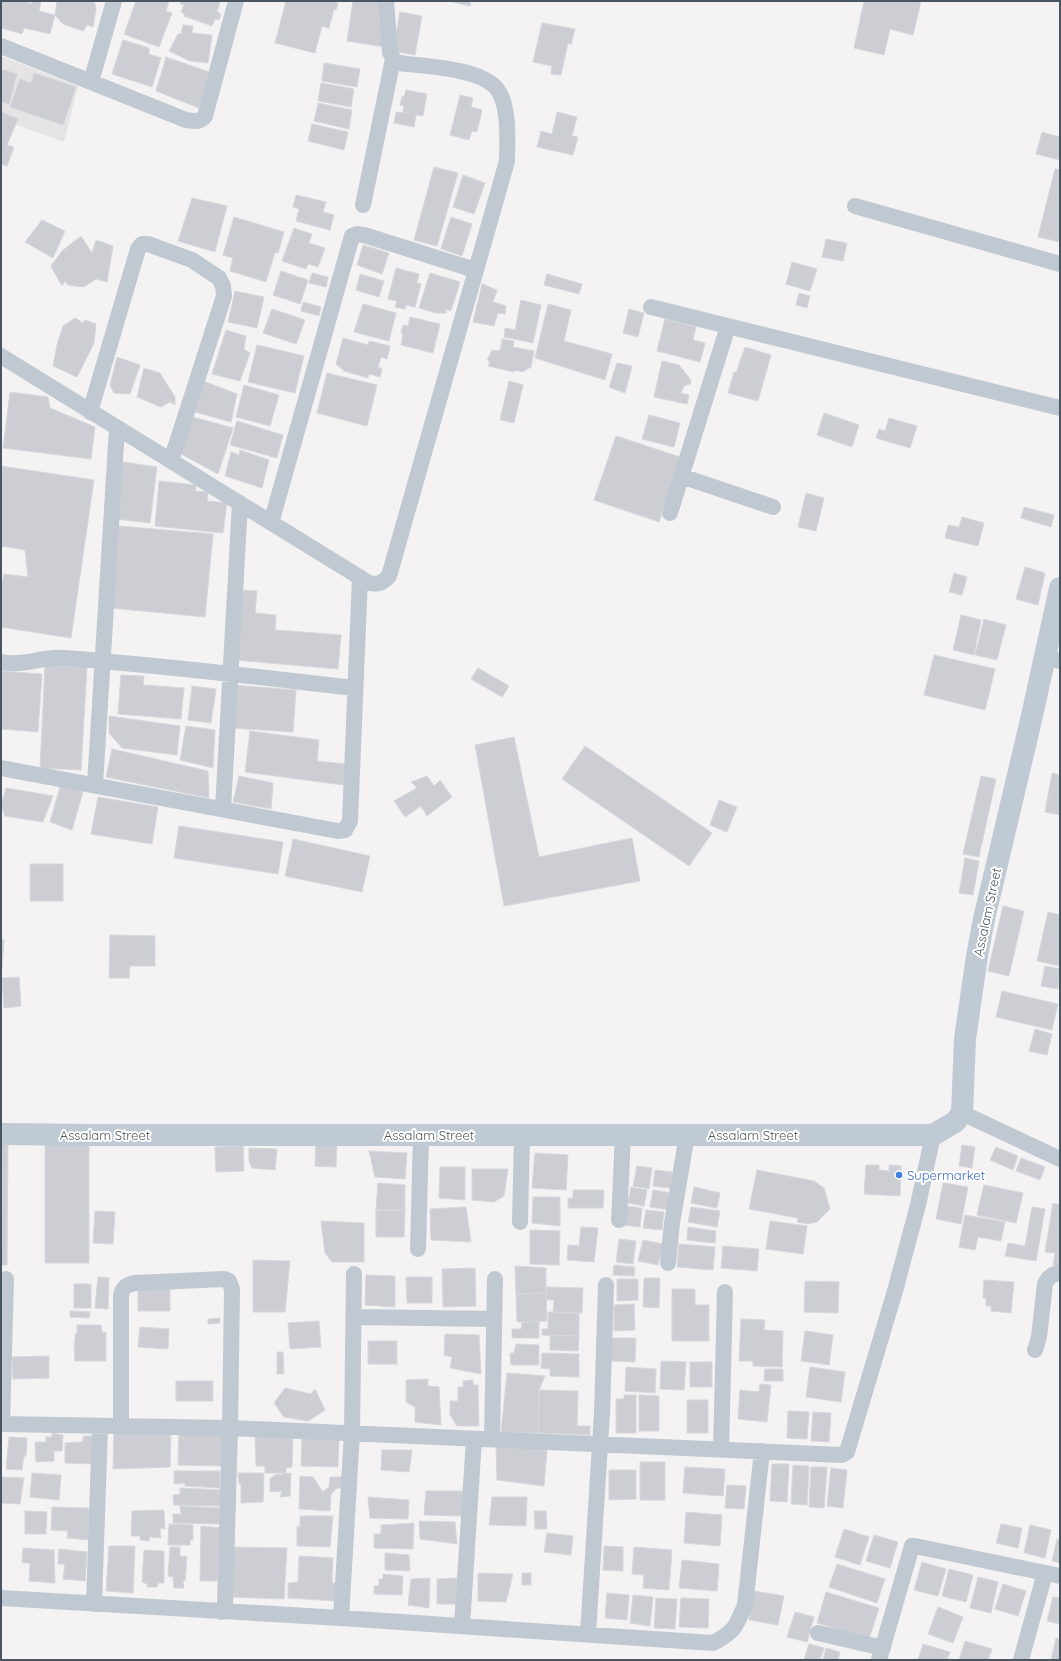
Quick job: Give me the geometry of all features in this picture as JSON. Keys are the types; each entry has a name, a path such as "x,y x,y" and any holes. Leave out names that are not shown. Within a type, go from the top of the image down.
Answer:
{"main road":[{"name":"Assalam Street","path":"962,1113 965,1039 977,956 984,919 1052,660 1060,588"},
{"path":"933,1135 955,1122 962,1113"},
{"name":"Assalam Street","path":"1,1134 933,1135"}],"street":[{"path":"92,82 114,1"},
{"path":"1,46 186,120 195,122 201,121 205,116 236,1"},
{"path":"1,356 369,583 378,584 383,582 389,576 507,161 506,113 498,90 492,84 475,75 460,71 398,63 393,59 390,52 386,1"},
{"path":"363,205 393,59"},
{"path":"855,206 1060,264"},
{"path":"271,523 352,236 357,234 364,235 475,270"},
{"path":"90,412 138,249 142,244 148,244 192,260 219,278 223,286 224,296 171,461"},
{"path":"651,307 1060,408"},
{"path":"670,513 728,326"},
{"path":"95,785 117,428"},
{"path":"681,476 773,506"},
{"path":"223,809 240,503"},
{"path":"1,768 338,831 347,828 350,821 360,577"},
{"path":"1,662 17,664 63,657 355,688"},
{"path":"962,1113 1060,1159"},
{"path":"418,1249 421,1135"},
{"path":"520,1222 522,1135"},
{"path":"619,1220 623,1135"},
{"path":"668,1263 672,1223 687,1135"},
{"path":"6,1279 2,1424 230,1428 842,1455 846,1452 895,1291 918,1205 933,1135"},
{"path":"1036,1350 1045,1284 1048,1278 1054,1274 1060,1273"},
{"path":"341,1618 352,1433 354,1274"},
{"path":"121,1426 120,1295 122,1289 126,1285 135,1283 224,1279 229,1281 232,1289 230,1428 225,1604 221,1612"},
{"path":"492,1439 495,1279"},
{"path":"588,1634 604,1372 606,1285"},
{"path":"721,1449 725,1292"},
{"path":"354,1317 494,1319"},
{"path":"94,1604 100,1426"},
{"path":"462,1626 474,1439"},
{"path":"1,1598 341,1618 713,1643 727,1636 737,1626 745,1605 762,1451"},
{"path":"818,1633 881,1654 912,1546 1052,1575 1021,1660"}],"shaded area":[{"path":"1,56 78,86 64,142 1,119"}],"building":[{"path":"1,1 24,1 31,4 31,1 41,1 39,11 55,15 50,34 24,28 22,34 1,28"},
{"path":"57,1 94,1 96,9 93,27 87,25 83,31 63,24 55,15"},
{"path":"136,1 169,1 166,11 172,13 159,47 124,34"},
{"path":"181,1 220,2 217,12 221,14 219,20 215,19 212,26 184,16 185,14 181,12 184,5 180,4"},
{"path":"286,1 332,1 338,3 336,10 334,9 329,28 322,26 315,53 275,43"},
{"path":"353,1 382,1 379,22 384,23 385,47 347,41"},
{"path":"448,1 471,1 470,6"},
{"path":"864,1 921,1 913,35 890,29 884,55 854,48"},
{"path":"400,12 422,16 415,55 393,51"},
{"path":"542,23 575,29 571,45 568,43 561,75 551,74 552,66 533,62"},
{"path":"183,25 193,26 192,33 212,35 208,63 190,61 169,51 178,34 181,34"},
{"path":"123,40 149,48 149,54 161,58 152,87 112,74"},
{"path":"166,57 209,72 199,108 156,91"},
{"path":"324,63 360,69 357,87 322,81"},
{"path":"1,69 17,74 9,104 1,102"},
{"path":"34,73 76,87 63,125 10,107 20,79 31,83"},
{"path":"321,83 354,89 351,107 318,101"},
{"path":"406,90 427,94 423,116 416,115 414,127 394,123 396,112 407,113 403,112 404,106 400,105 402,96 404,97"},
{"path":"460,95 473,98 471,107 482,110 477,132 472,131 469,140 450,135"},
{"path":"318,103 352,110 349,129 314,121"},
{"path":"1,112 18,119 7,145 14,147 7,166 1,164"},
{"path":"557,112 577,117 572,136 578,137 573,155 537,147 541,131 552,134"},
{"path":"312,124 348,132 344,150 308,141"},
{"path":"1042,132 1060,137 1060,160 1036,154"},
{"path":"434,167 458,173 437,246 414,240"},
{"path":"1055,169 1060,170 1060,242 1038,237"},
{"path":"463,175 485,183 474,214 453,207"},
{"path":"296,195 326,202 323,212 334,215 330,230 296,221 299,209 293,207"},
{"path":"192,198 227,206 215,252 178,241"},
{"path":"234,217 284,232 278,253 275,252 266,282 230,271 233,258 223,255"},
{"path":"451,217 472,224 462,256 441,249"},
{"path":"42,220 65,231 53,258 25,242"},
{"path":"294,228 312,234 309,243 325,248 318,267 308,264 306,269 282,261"},
{"path":"81,236 92,253 96,240 113,246 107,282 96,279 84,287 68,285 65,281 62,286 51,266 62,251"},
{"path":"826,239 847,243 843,261 822,257"},
{"path":"363,245 389,253 382,274 357,265"},
{"path":"792,262 817,269 810,291 786,284"},
{"path":"396,268 419,274 417,283 421,284 415,307 406,305 405,309 395,307 397,301 388,299"},
{"path":"281,271 308,280 300,304 273,295"},
{"path":"312,273 328,277 326,287 309,283"},
{"path":"430,273 460,282 451,311 446,309 446,313 436,313 419,308"},
{"path":"360,274 384,281 379,297 356,290"},
{"path":"547,274 582,284 579,294 544,285"},
{"path":"482,284 497,290 493,302 506,306 505,314 498,313 494,326 473,322"},
{"path":"235,291 264,297 257,328 228,322"},
{"path":"799,293 810,296 807,308 796,305"},
{"path":"521,300 541,305 533,343 504,337 505,328 515,330"},
{"path":"303,302 321,307 319,316 301,311"},
{"path":"363,304 396,313 389,341 354,332"},
{"path":"548,304 571,310 564,341 612,354 605,380 535,358"},
{"path":"272,309 305,320 296,344 263,333"},
{"path":"629,309 644,313 638,337 623,333"},
{"path":"410,317 440,324 433,353 401,345 403,325 408,326"},
{"path":"75,318 83,323 85,320 96,324 94,343 77,377 53,366 57,345 63,326"},
{"path":"665,319 696,327 693,340 705,343 700,362 657,351"},
{"path":"226,330 246,336 244,349 250,353 240,381 212,374"},
{"path":"343,338 368,345 369,341 390,346 387,359 381,357 378,367 382,369 380,377 369,374 368,378 344,371 336,364"},
{"path":"502,339 514,341 513,347 534,351 531,367 522,372 516,370 514,372 488,366 490,362 487,360 492,350 500,351"},
{"path":"257,345 304,356 295,393 248,382"},
{"path":"745,347 771,355 758,401 728,393 734,372 736,373"},
{"path":"117,357 140,365 130,394 114,393 110,385"},
{"path":"662,361 679,365 691,380 690,384 684,386 681,393 689,395 687,404 654,397"},
{"path":"617,363 632,366 625,393 609,387"},
{"path":"144,368 160,373 175,397 175,405 170,402 161,407 137,397"},
{"path":"327,373 377,385 367,426 317,413"},
{"path":"203,381 237,394 231,422 195,412"},
{"path":"509,381 523,385 514,423 500,420"},
{"path":"244,385 279,395 270,426 236,417"},
{"path":"10,392 48,397 50,408 95,427 91,459 3,448"},
{"path":"824,413 859,425 852,447 817,435"},
{"path":"649,415 680,423 674,447 642,439"},
{"path":"193,417 233,428 218,474 181,454"},
{"path":"889,418 917,426 910,448 876,438 879,429 885,431"},
{"path":"237,421 283,435 277,458 230,445"},
{"path":"616,436 680,457 659,522 594,500"},
{"path":"240,450 269,460 262,488 225,476 231,452 239,455"},
{"path":"123,462 157,467 150,523 116,519"},
{"path":"1,466 94,480 71,638 1,627 1,591 4,574 28,577 25,550 1,546"},
{"path":"159,481 196,485 195,491 208,492 207,501 227,503 223,533 155,526"},
{"path":"806,493 824,498 816,531 798,527"},
{"path":"1024,507 1054,515 1051,527 1021,518"},
{"path":"962,517 984,523 978,546 945,538 948,525 959,527"},
{"path":"119,526 213,534 205,617 111,608"},
{"path":"1025,567 1045,573 1038,605 1016,599"},
{"path":"954,573 967,577 962,595 949,592"},
{"path":"240,590 257,591 255,613 276,615 275,630 341,635 338,669 234,660"},
{"path":"961,615 981,620 974,655 953,650"},
{"path":"984,619 1006,625 997,660 975,655"},
{"path":"934,655 995,669 985,710 924,695"},
{"path":"45,665 87,667 81,770 40,768"},
{"path":"478,668 509,686 502,697 471,679"},
{"path":"1,671 42,674 38,732 1,729"},
{"path":"121,675 144,676 143,685 184,688 181,719 118,714"},
{"path":"233,685 296,690 293,732 230,728"},
{"path":"192,686 216,689 211,723 188,720"},
{"path":"109,716 180,726 177,755 122,748 109,733"},
{"path":"186,726 215,730 213,768 180,760"},
{"path":"250,731 319,740 317,761 346,764 343,785 245,772"},
{"path":"514,737 539,857 632,838 640,881 504,906 475,745"},
{"path":"585,746 712,833 689,866 562,779"},
{"path":"112,749 208,771 209,798 106,777"},
{"path":"1052,773 1060,775 1060,815 1045,812"},
{"path":"239,776 273,783 271,809 233,802"},
{"path":"427,776 434,786 440,780 452,797 427,816 421,806 405,817 394,801 417,788 411,782"},
{"path":"981,776 996,779 979,857 963,854"},
{"path":"61,784 83,792 72,830 50,822"},
{"path":"6,788 53,796 43,822 5,816 1,805"},
{"path":"98,797 158,807 152,844 91,834"},
{"path":"719,800 737,807 727,832 710,825"},
{"path":"179,826 283,842 278,874 174,858"},
{"path":"293,839 370,856 362,892 285,876"},
{"path":"965,858 979,861 973,895 959,893"},
{"path":"30,864 63,864 63,901 30,901"},
{"path":"1003,906 1024,911 1009,976 988,971"},
{"path":"1048,912 1060,915 1060,966 1037,961"},
{"path":"110,935 155,936 155,966 130,966 129,978 109,978"},
{"path":"1,939 4,940 2,968 1,968"},
{"path":"1045,966 1060,969 1058,989 1041,986"},
{"path":"19,977 21,1006 4,1008 2,978"},
{"path":"1002,991 1058,1004 1052,1030 996,1017"},
{"path":"1035,1029 1052,1034 1047,1055 1029,1051"},
{"path":"1,1140 8,1140 7,1265 1,1265"},
{"path":"45,1140 89,1140 89,1263 45,1263"},
{"path":"316,1143 337,1144 336,1167 315,1166"},
{"path":"962,1145 975,1147 972,1168 959,1166"},
{"path":"243,1146 244,1171 216,1172 215,1147"},
{"path":"996,1147 1018,1156 1013,1170 990,1160"},
{"path":"249,1148 277,1149 275,1170 252,1168 249,1161"},
{"path":"369,1151 407,1153 405,1179 375,1177"},
{"path":"535,1153 568,1155 566,1190 532,1188"},
{"path":"1021,1158 1045,1167 1040,1180 1016,1171"},
{"path":"866,1165 879,1165 879,1170 889,1171 889,1165 901,1166 900,1196 864,1194"},
{"path":"637,1166 652,1168 649,1189 633,1186"},
{"path":"440,1167 465,1167 465,1200 439,1198"},
{"path":"472,1169 508,1169 504,1196 494,1202 472,1200"},
{"path":"655,1170 672,1172 670,1188 653,1186"},
{"path":"757,1170 814,1181 824,1188 830,1209 817,1222 808,1224 797,1222 798,1218 749,1209"},
{"path":"378,1183 405,1185 405,1210 376,1210"},
{"path":"943,1183 968,1187 961,1224 936,1219"},
{"path":"984,1185 1023,1193 1016,1223 977,1215"},
{"path":"631,1187 647,1190 644,1206 628,1203"},
{"path":"694,1187 720,1193 717,1208 691,1203"},
{"path":"573,1190 604,1190 603,1208 568,1208 568,1198 573,1198"},
{"path":"653,1190 672,1193 670,1210 650,1207"},
{"path":"533,1197 560,1197 560,1226 532,1223"},
{"path":"1053,1203 1060,1205 1060,1267 1053,1266 1055,1253 1045,1252"},
{"path":"626,1206 642,1208 640,1227 624,1225"},
{"path":"466,1207 471,1242 431,1240 430,1209"},
{"path":"691,1207 720,1211 717,1227 688,1222"},
{"path":"1032,1207 1045,1209 1036,1261 1005,1256 1008,1243 1025,1246"},
{"path":"376,1210 405,1210 404,1237 376,1237"},
{"path":"646,1210 664,1212 662,1230 643,1228"},
{"path":"95,1211 115,1212 113,1244 93,1243"},
{"path":"965,1215 1005,1222 1001,1241 978,1237 975,1250 959,1247"},
{"path":"321,1221 364,1223 364,1262 332,1262 325,1253"},
{"path":"770,1221 807,1226 803,1254 766,1249"},
{"path":"581,1227 598,1228 594,1262 567,1260 568,1245 579,1246"},
{"path":"688,1227 716,1231 715,1243 687,1240"},
{"path":"530,1230 560,1231 559,1265 530,1264"},
{"path":"619,1239 636,1241 633,1264 616,1262"},
{"path":"643,1240 663,1244 658,1265 638,1261"},
{"path":"679,1244 715,1247 713,1270 677,1267"},
{"path":"723,1246 759,1249 757,1271 721,1268"},
{"path":"253,1260 290,1261 285,1312 253,1312"},
{"path":"614,1265 635,1267 634,1276 613,1275"},
{"path":"515,1266 546,1268 546,1293 516,1294"},
{"path":"475,1268 476,1306 443,1307 442,1269"},
{"path":"366,1275 395,1276 395,1307 365,1305"},
{"path":"98,1277 109,1278 108,1309 95,1308"},
{"path":"406,1277 432,1277 432,1303 407,1303"},
{"path":"644,1278 660,1278 659,1308 643,1307"},
{"path":"617,1279 638,1279 638,1300 617,1301"},
{"path":"984,1280 1014,1282 1011,1313 991,1311 991,1306 986,1306 986,1298 983,1298"},
{"path":"805,1281 839,1282 838,1313 804,1312"},
{"path":"74,1284 91,1284 91,1308 74,1308"},
{"path":"138,1287 170,1287 170,1311 138,1311"},
{"path":"546,1287 583,1288 582,1313 553,1313 554,1300 546,1300"},
{"path":"672,1289 695,1289 695,1305 709,1305 709,1341 672,1341"},
{"path":"546,1293 547,1321 517,1322 516,1294"},
{"path":"634,1304 635,1330 614,1331 614,1305"},
{"path":"70,1311 90,1312 89,1318 70,1317"},
{"path":"548,1312 579,1313 579,1336 542,1335 542,1329 548,1329"},
{"path":"220,1318 220,1323 208,1324 208,1319"},
{"path":"741,1319 765,1320 764,1330 783,1331 782,1367 753,1366 753,1361 739,1361"},
{"path":"319,1321 321,1347 290,1349 288,1323"},
{"path":"539,1321 539,1338 512,1338 512,1329 521,1329 522,1322"},
{"path":"77,1325 101,1325 102,1332 106,1332 106,1361 75,1361 74,1343 75,1334 77,1334"},
{"path":"140,1327 169,1329 168,1349 138,1347"},
{"path":"805,1331 833,1335 829,1365 801,1361"},
{"path":"445,1334 479,1335 481,1374 450,1368 452,1357 444,1355"},
{"path":"550,1335 579,1336 578,1351 550,1350"},
{"path":"611,1338 636,1338 635,1362 610,1361"},
{"path":"368,1341 397,1341 397,1364 368,1364"},
{"path":"516,1344 539,1345 539,1365 511,1365 510,1353 514,1353"},
{"path":"277,1352 283,1352 284,1374 277,1374"},
{"path":"542,1353 579,1354 579,1377 550,1376 550,1369 541,1368"},
{"path":"49,1356 49,1378 13,1379 12,1357"},
{"path":"661,1361 686,1362 684,1390 660,1389"},
{"path":"690,1362 712,1362 712,1387 690,1387"},
{"path":"626,1367 656,1369 655,1393 625,1391"},
{"path":"810,1367 845,1372 841,1402 806,1397"},
{"path":"765,1369 783,1369 783,1381 764,1381"},
{"path":"507,1373 545,1376 539,1390 538,1433 501,1433"},
{"path":"428,1379 428,1386 439,1387 441,1425 415,1422 415,1407 406,1402 406,1380"},
{"path":"473,1380 473,1385 478,1385 479,1426 457,1426 450,1415 450,1401 458,1401 458,1387 463,1387 463,1381"},
{"path":"176,1381 213,1381 213,1401 176,1401"},
{"path":"760,1384 771,1385 767,1422 738,1419 740,1390 759,1392"},
{"path":"285,1388 311,1394 315,1389 325,1410 308,1421 284,1417 274,1403"},
{"path":"539,1390 578,1391 577,1426 590,1426 590,1435 538,1433"},
{"path":"624,1395 636,1395 636,1433 616,1433 616,1399 624,1399"},
{"path":"639,1395 659,1396 659,1431 639,1431"},
{"path":"687,1400 708,1400 708,1433 687,1433"},
{"path":"788,1411 809,1412 807,1439 787,1438"},
{"path":"813,1412 831,1413 829,1442 811,1441"},
{"path":"114,1429 171,1431 170,1467 113,1469"},
{"path":"179,1429 225,1430 222,1466 178,1465"},
{"path":"52,1433 63,1435 62,1451 54,1451 54,1461 36,1462 35,1442 46,1442 46,1437 52,1437"},
{"path":"255,1434 293,1434 292,1467 286,1468 286,1473 265,1473 265,1466 256,1466"},
{"path":"84,1436 97,1436 93,1464 65,1463 65,1443 82,1442"},
{"path":"9,1437 27,1438 26,1456 24,1456 22,1470 6,1469"},
{"path":"302,1438 339,1440 338,1467 301,1466"},
{"path":"496,1446 547,1450 544,1486 497,1480"},
{"path":"382,1450 412,1450 409,1472 381,1470"},
{"path":"640,1462 665,1462 665,1500 640,1500"},
{"path":"772,1464 789,1464 787,1502 770,1501"},
{"path":"793,1465 809,1466 807,1505 791,1504"},
{"path":"685,1467 725,1469 723,1496 683,1493"},
{"path":"811,1467 827,1467 824,1508 809,1507"},
{"path":"831,1468 847,1470 843,1508 827,1506"},
{"path":"609,1470 636,1470 636,1499 609,1500"},
{"path":"174,1471 220,1471 220,1488 185,1486 185,1483 174,1484"},
{"path":"32,1473 61,1475 59,1500 30,1497"},
{"path":"238,1473 264,1473 263,1502 241,1503 241,1484 239,1484"},
{"path":"291,1473 290,1496 280,1497 282,1491 270,1492 270,1479 275,1475"},
{"path":"300,1476 313,1477 323,1492 329,1487 330,1477 343,1477 341,1488 337,1488 331,1494 330,1511 299,1509"},
{"path":"1,1477 24,1478 20,1504 1,1503"},
{"path":"727,1485 746,1486 744,1509 725,1508"},
{"path":"180,1488 222,1490 222,1506 174,1505 173,1495 180,1494"},
{"path":"426,1491 463,1491 462,1516 424,1515"},
{"path":"368,1497 409,1500 408,1519 370,1518"},
{"path":"492,1497 527,1497 526,1526 489,1525"},
{"path":"180,1506 221,1508 221,1524 173,1523 173,1514 181,1514"},
{"path":"52,1507 89,1508 89,1540 67,1538 68,1531 51,1530"},
{"path":"164,1510 165,1529 160,1528 161,1538 150,1537 149,1541 140,1540 140,1536 131,1536 132,1511"},
{"path":"25,1511 47,1512 46,1534 25,1534"},
{"path":"534,1511 546,1511 547,1529 535,1529"},
{"path":"686,1512 722,1515 720,1546 684,1543"},
{"path":"300,1516 333,1516 330,1547 297,1546 297,1526 300,1527"},
{"path":"419,1521 455,1522 457,1544 420,1539"},
{"path":"414,1523 413,1549 374,1548 374,1534 381,1534 381,1525"},
{"path":"169,1524 193,1525 193,1540 190,1540 190,1545 168,1545"},
{"path":"1001,1524 1022,1528 1018,1548 996,1543"},
{"path":"1030,1525 1051,1530 1045,1558 1024,1553"},
{"path":"201,1526 221,1528 217,1581 200,1581"},
{"path":"844,1529 869,1537 860,1565 835,1557"},
{"path":"547,1533 573,1536 571,1555 544,1552"},
{"path":"874,1535 898,1542 890,1568 866,1561"},
{"path":"1057,1539 1060,1540 1060,1563 1052,1561"},
{"path":"109,1546 135,1546 133,1593 106,1591"},
{"path":"604,1546 623,1547 623,1571 603,1570"},
{"path":"170,1547 180,1547 180,1556 187,1557 185,1581 183,1581 184,1588 174,1588 173,1577 168,1576"},
{"path":"232,1547 287,1548 284,1599 231,1597"},
{"path":"634,1547 672,1550 669,1590 643,1588 644,1575 632,1574"},
{"path":"23,1548 54,1550 55,1583 29,1581 30,1563 22,1563"},
{"path":"59,1549 87,1552 85,1581 63,1579 65,1564 58,1564"},
{"path":"144,1550 164,1551 164,1583 158,1583 157,1587 147,1587 147,1584 142,1582"},
{"path":"385,1553 409,1555 410,1571 385,1570"},
{"path":"299,1556 333,1558 332,1583 337,1583 337,1601 288,1598 288,1583 298,1582"},
{"path":"682,1560 719,1564 717,1591 679,1588"},
{"path":"922,1562 946,1569 938,1596 914,1590"},
{"path":"837,1564 885,1579 877,1603 829,1587"},
{"path":"949,1569 973,1575 966,1602 942,1596"},
{"path":"478,1573 513,1574 506,1602 478,1601"},
{"path":"522,1573 531,1573 531,1585 522,1585"},
{"path":"383,1574 403,1576 402,1595 374,1594 374,1586 379,1586 379,1579 383,1579"},
{"path":"978,1577 998,1582 991,1613 970,1608"},
{"path":"430,1578 429,1608 408,1605 411,1579"},
{"path":"457,1578 456,1604 437,1604 437,1579"},
{"path":"1003,1584 1026,1591 1018,1616 995,1609"},
{"path":"754,1591 784,1596 778,1625 749,1620"},
{"path":"826,1592 879,1608 869,1639 817,1623"},
{"path":"607,1593 629,1595 627,1620 605,1618"},
{"path":"633,1595 653,1597 650,1626 630,1623"},
{"path":"1053,1597 1060,1598 1060,1624 1047,1621"},
{"path":"656,1598 677,1599 675,1629 654,1628"},
{"path":"681,1598 709,1599 708,1628 679,1627"},
{"path":"938,1607 963,1617 953,1643 928,1634"},
{"path":"795,1612 814,1617 807,1642 787,1637"},
{"path":"1056,1638 1060,1639 1060,1660 1051,1660"},
{"path":"965,1641 992,1649 988,1660 959,1660"},
{"path":"809,1644 824,1648 820,1660 804,1660"},
{"path":"923,1644 950,1652 947,1660 918,1660"},
{"path":"826,1648 840,1652 838,1660 823,1660"}],"place":[{"name":"Supermarket","path":"899,1175"}]}
